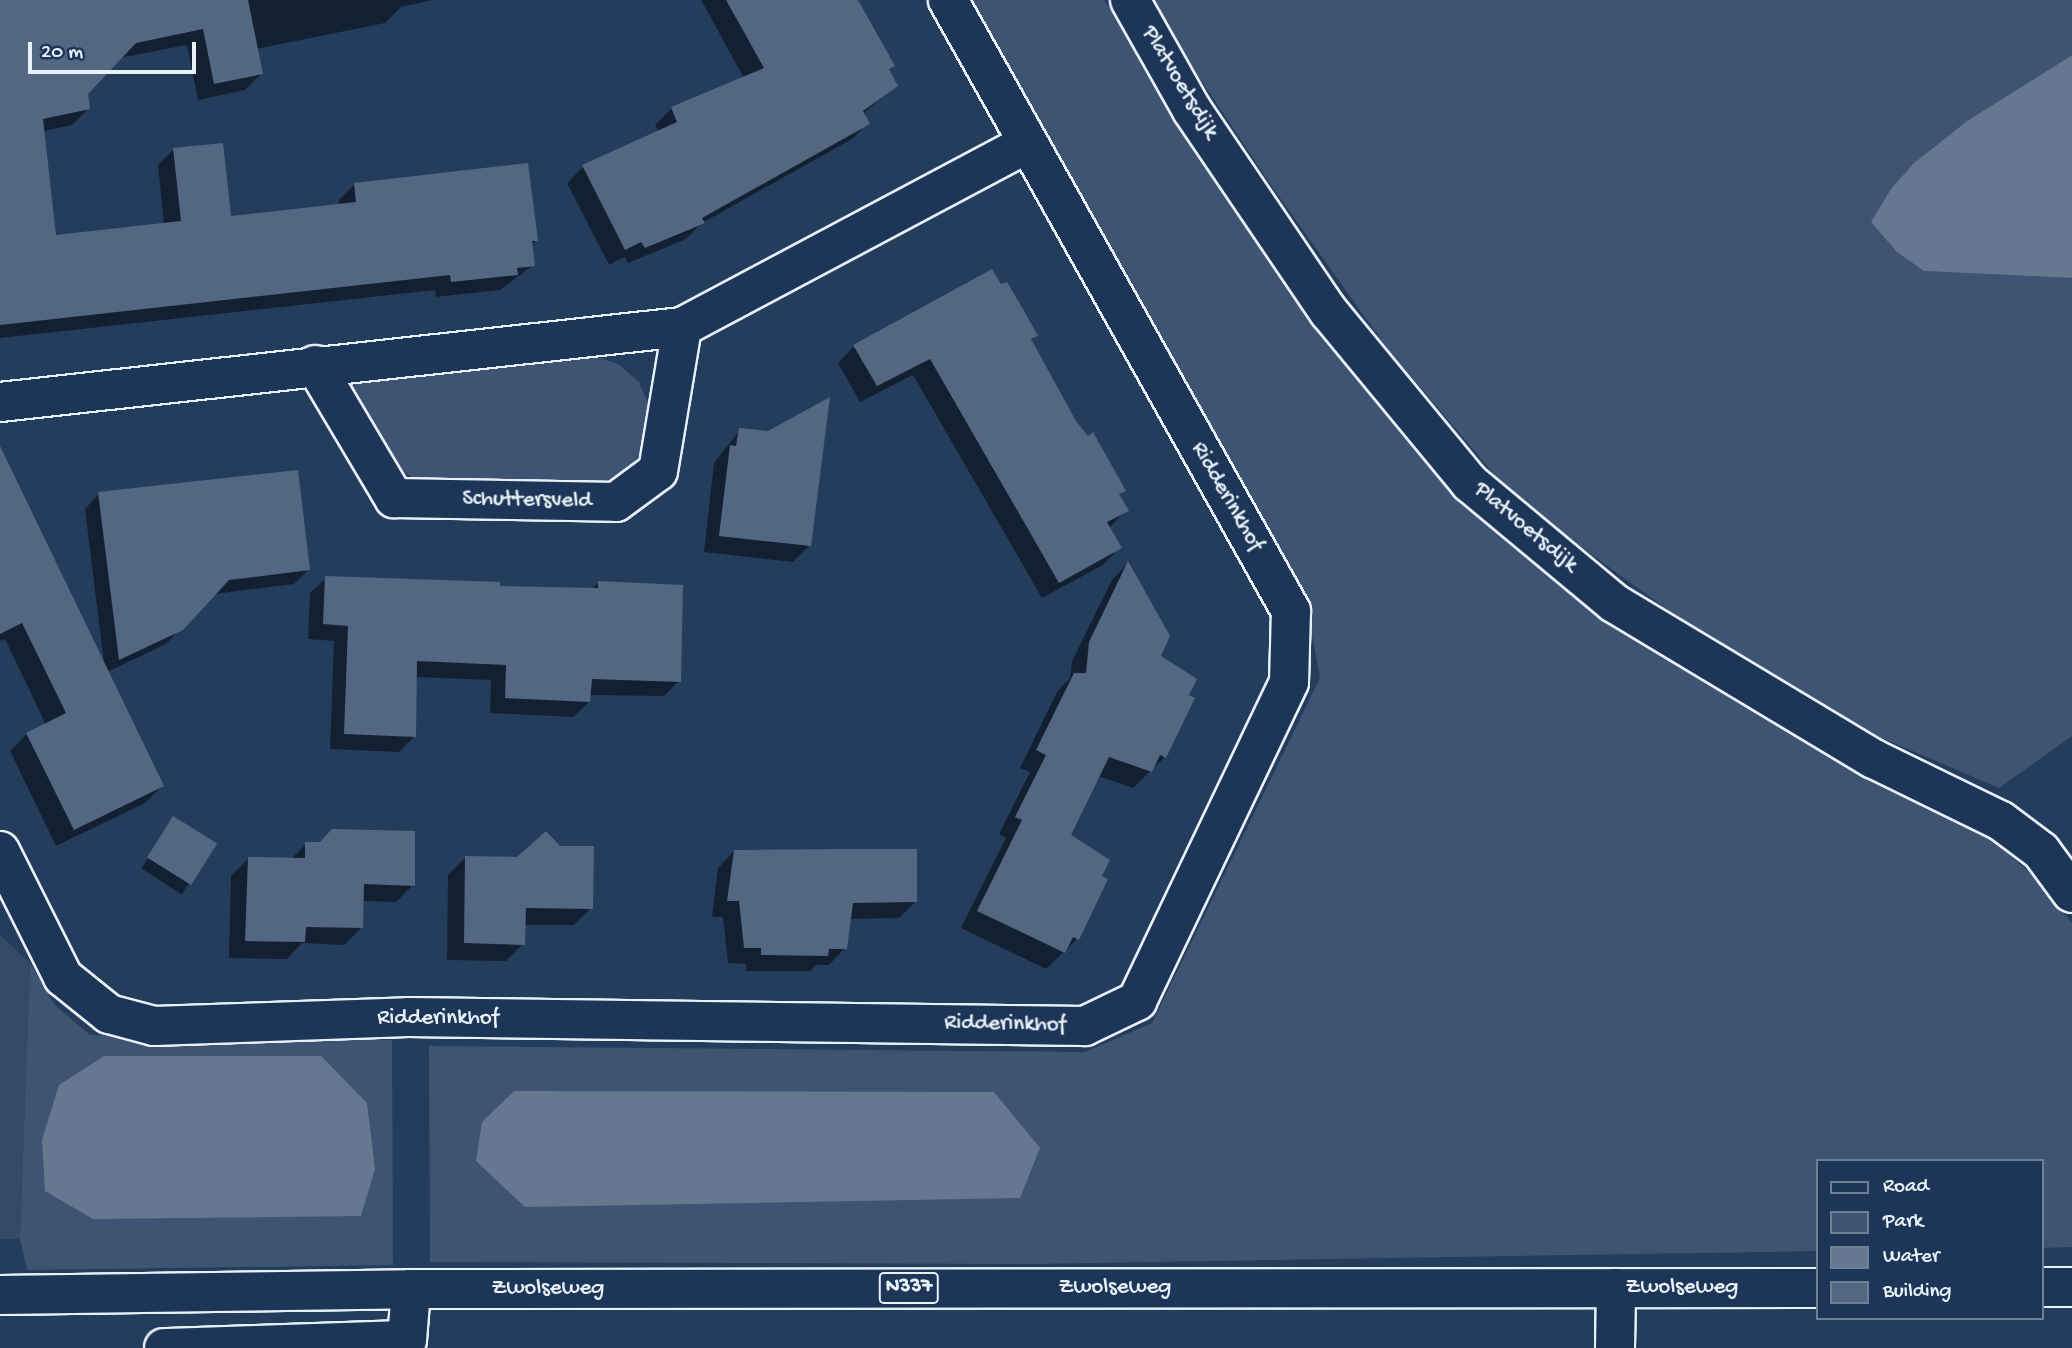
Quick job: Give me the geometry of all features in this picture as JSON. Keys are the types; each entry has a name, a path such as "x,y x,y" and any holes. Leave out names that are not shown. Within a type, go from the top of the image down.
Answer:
{"street":[{"name":"Ridderinkhof","path":"0,851 63,977 108,1014 154,1026 408,1017 1085,1026 1137,1001 1289,682 1291,611 1026,144 948,0"},
{"name":"Platvoetsdijk","path":"1130,0 1192,110 1329,312 1470,483 1614,603 1874,759 2001,821 2041,851 2072,892"},
{"path":"0,402 315,365 682,327 1026,144"},
{"name":"Schuttersveld","path":"315,365 394,498 616,502 658,471 682,327"},
{"name":"Zwolseweg","path":"0,1295 411,1289 1816,1287"},
{"path":"2044,1287 2072,1287"},
{"path":"1615,1348 1616,1288"},
{"path":"164,1348 407,1340 411,1289"}],"shaded area":[{"path":"0,935 30,963 20,1239 0,1239"}],"green space":[{"path":"961,0 1104,0 1278,260 1573,586 1970,822 2034,876 2072,923 2072,1247 2044,1248 2044,1159 1816,1159 1816,1251 1033,1264 430,1262 429,1046 1085,1052 1152,1023 1320,678 1311,630"},
{"path":"1147,0 2072,0 2072,55 1967,121 1914,163 1924,271 2072,278 2072,736 1999,788 1847,723 1704,636 1515,499 1387,348 1275,191"},
{"path":"585,353 618,364 639,382 648,403 649,441 630,467 607,482 572,487 417,481 398,467 352,392 351,383"},
{"path":"30,963 55,1005 90,1035 392,1040 393,1265 27,1270 20,1239"}],"water":[{"path":"2072,55 2072,278 1924,271 1897,252 1871,222 1891,189 1914,163 1967,121"},
{"path":"104,1056 321,1056 367,1103 375,1169 361,1216 93,1219 45,1191 42,1140 59,1085"},
{"path":"514,1091 994,1092 1040,1148 1020,1198 525,1207 476,1161 482,1122"}],"building":[{"path":"0,0 248,0 263,74 214,84 203,29 136,43 88,94 90,109 43,119 56,235 181,221 173,148 223,143 231,216 356,202 354,183 528,163 538,241 532,241 535,266 517,268 518,275 451,282 450,275 0,325"},
{"path":"726,0 858,0 895,66 889,69 898,86 863,111 870,124 702,218 705,223 645,248 641,242 625,250 582,165 677,122 671,107 764,68"},
{"path":"992,269 1001,284 1007,282 1038,336 1031,339 1076,421 1088,436 1093,432 1126,491 1119,494 1129,511 1107,522 1122,548 1059,583 930,359 877,386 853,345"},
{"path":"830,397 811,546 719,536 730,445 736,446 739,428 768,431"},
{"path":"0,446 164,786 74,830 26,733 66,713 22,623 0,634"},
{"path":"298,470 310,570 229,580 183,630 119,660 98,492"},
{"path":"1128,561 1170,636 1161,656 1197,679 1189,695 1195,698 1166,758 1160,755 1152,772 1109,757 1071,835 1110,860 1102,876 1108,879 1079,940 1073,937 1065,953 977,911 1022,820 1015,817 1046,755 1036,750 1074,673 1086,673 1089,642"},
{"path":"325,576 500,582 500,586 598,588 598,581 683,585 681,682 592,679 590,702 505,698 506,665 417,661 416,737 344,734 348,626 323,624"},
{"path":"173,816 217,844 191,885 147,858"},
{"path":"332,829 415,831 415,886 364,884 363,928 306,927 305,942 245,941 248,857 305,858 305,842 320,842"},
{"path":"546,831 560,846 594,846 593,909 526,908 525,945 464,943 465,856 517,857"},
{"path":"917,849 917,902 853,903 847,949 829,949 828,956 761,955 761,948 744,948 739,901 727,901 734,850"}]}
